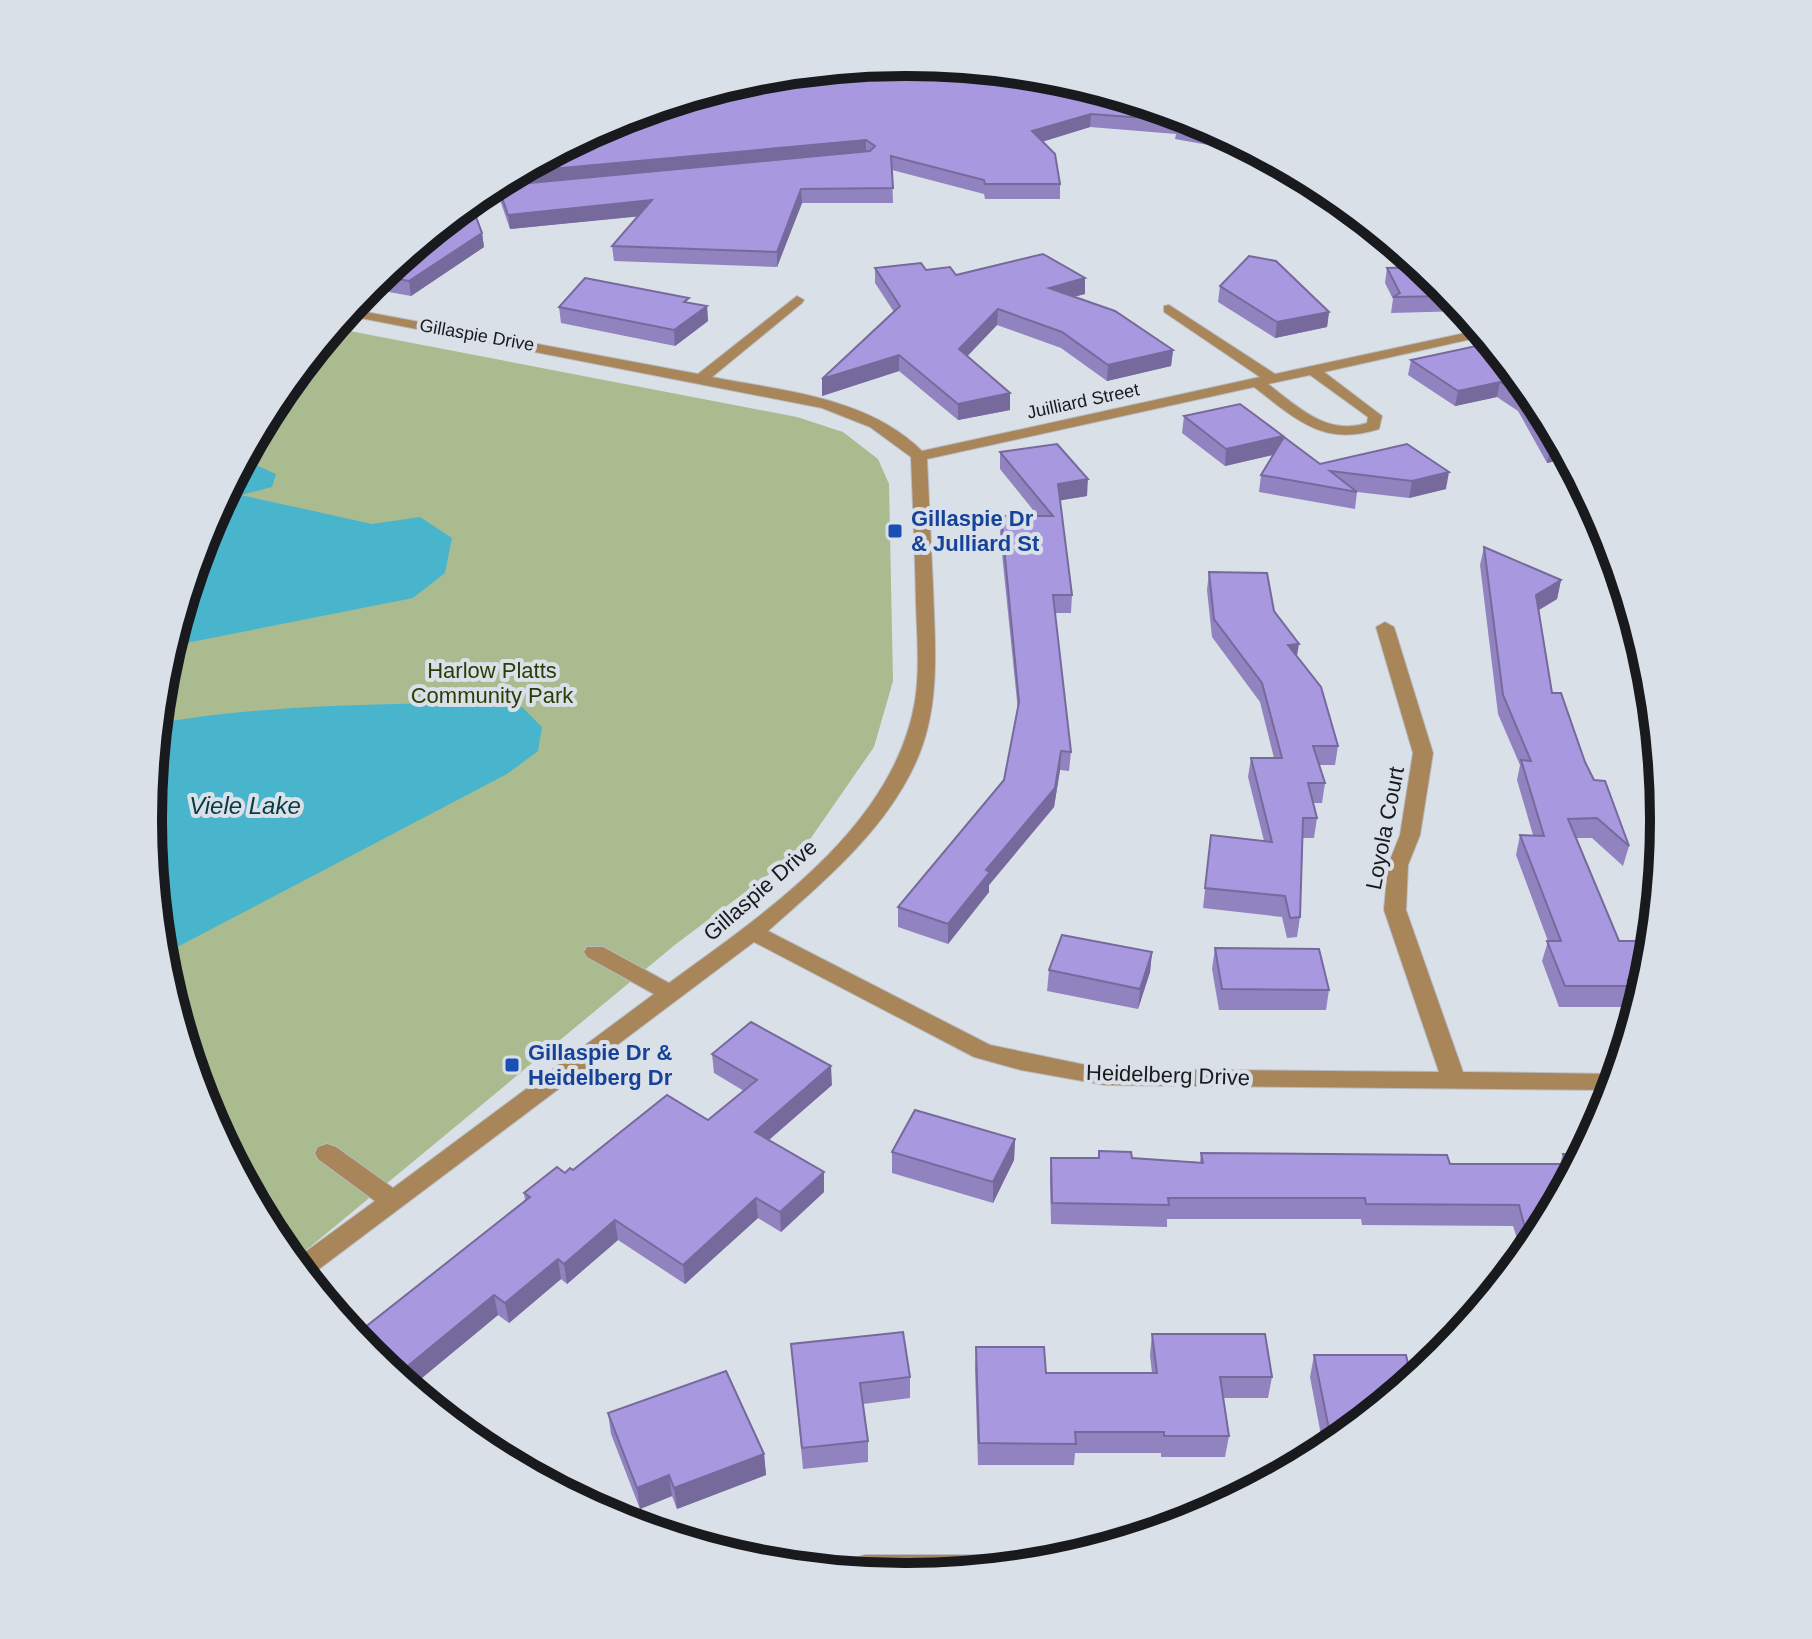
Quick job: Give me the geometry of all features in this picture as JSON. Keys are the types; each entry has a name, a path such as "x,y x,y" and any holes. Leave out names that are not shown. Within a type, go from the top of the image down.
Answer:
{"street":[{"path":"504,194 539,191"},
{"path":"701,379 797,300"},
{"path":"1169,309 1263,380 1321,429 1346,434 1374,426 1375,416 1312,370"},
{"name":"Gillaspie Drive","path":"310,1263 753,932 825,870 880,807 907,761 924,702 927,661 919,456 905,441 847,411 701,379 361,315"},
{"name":"Juilliard Street","path":"919,456 1470,336"},
{"name":"Loyola Court","path":"1385,627 1423,753 1410,835 1398,865 1395,910 1454,1081"},
{"name":"Heidelberg Drive","path":"753,932 982,1051 1021,1062 1105,1077 1601,1082"},
{"path":"595,952 671,994"},
{"path":"327,1153 393,1201"}],"green space":[{"name":"Harlow Platts Community Park","path":"346,330 797,417 843,432 878,459 889,484 893,681 874,747 804,848 676,944 302,1253 262,1191 239,1148 219,1104 188,1012 169,917 164,868 164,771 177,674 188,627 219,535 262,448 288,406"}],"water":[{"path":"252,466 276,474 272,487 241,495 372,524 420,517 452,538 445,573 413,598 184,643 219,535"},
{"name":"Viele Lake","path":"480,703 522,707 542,727 538,751 507,774 174,949 164,868 162,820 169,721 278,709"}],"building":[{"path":"906,76 1003,82 1098,101 1155,119 1091,114 1032,131 1055,154 1060,184 985,184 984,180 891,156 893,188 801,189 777,252 612,246 652,200 508,215 501,196 521,184 870,151 875,146 866,140 546,169 621,133 714,101 809,82 857,78"},
{"path":"475,214 482,233 409,281 397,279"},
{"path":"1043,254 1085,278 1049,288 1115,311 1173,350 1108,365 1062,332 998,309 959,349 1010,393 958,404 899,355 822,379 900,306 875,268 921,263 926,270 950,267 956,275"},
{"path":"1249,256 1276,261 1329,312 1277,322 1220,286"},
{"path":"1387,268 1403,268 1434,296 1393,297 1400,293"},
{"path":"585,278 689,298 684,302 707,306 674,330 559,307"},
{"path":"1478,345 1512,389 1500,382 1458,391 1411,360"},
{"path":"1240,404 1283,436 1226,449 1184,416"},
{"path":"1284,437 1320,464 1407,444 1449,472 1412,481 1330,471 1357,492 1261,475"},
{"path":"1057,444 1088,479 1058,484 1072,595 1053,595 1071,752 1061,751 1055,788 986,870 990,872 948,924 898,907 1004,780 1019,702 1001,516 1053,516 1000,452"},
{"path":"1484,547 1561,580 1536,595 1552,693 1561,693 1585,762 1594,780 1605,781 1629,846 1597,818 1568,819 1619,941 1639,941 1631,980 1628,980 1630,986 1565,986 1547,941 1561,941 1520,835 1544,836 1521,760 1531,761 1503,695"},
{"path":"1209,572 1267,573 1274,611 1299,644 1288,645 1321,687 1338,746 1313,746 1325,783 1308,783 1317,818 1303,818 1300,917 1290,918 1285,896 1205,888 1211,835 1272,842 1251,758 1282,758 1262,683 1214,619"},
{"path":"1062,935 1152,952 1140,989 1049,970"},
{"path":"1215,948 1319,949 1329,990 1222,989"},
{"path":"751,1022 831,1066 755,1132 824,1172 780,1212 756,1198 683,1265 615,1220 564,1264 558,1259 505,1303 494,1295 405,1368 364,1328 530,1197 524,1193 557,1167 565,1173 570,1168 573,1170 667,1095 708,1120 757,1080 712,1054"},
{"path":"915,1110 1015,1139 993,1182 892,1152"},
{"path":"1099,1151 1131,1152 1132,1158 1203,1163 1201,1153 1447,1155 1450,1164 1564,1164 1530,1224 1524,1224 1519,1205 1366,1204 1365,1198 1168,1198 1169,1205 1052,1203 1051,1158 1099,1158"},
{"path":"903,1332 910,1377 860,1383 868,1441 802,1448 791,1344"},
{"path":"1152,1334 1265,1334 1272,1377 1220,1377 1229,1436 1075,1432 1076,1444 979,1443 976,1347 1044,1347 1046,1373 1157,1373"},
{"path":"1314,1355 1406,1355 1409,1366 1329,1431"},
{"path":"726,1371 764,1454 674,1488 669,1475 637,1488 608,1413"}],"place":[{"name":"Gillaspie Dr & Julliard St","path":"895,531"},
{"name":"Gillaspie Dr & Heidelberg Dr","path":"512,1065"}]}
